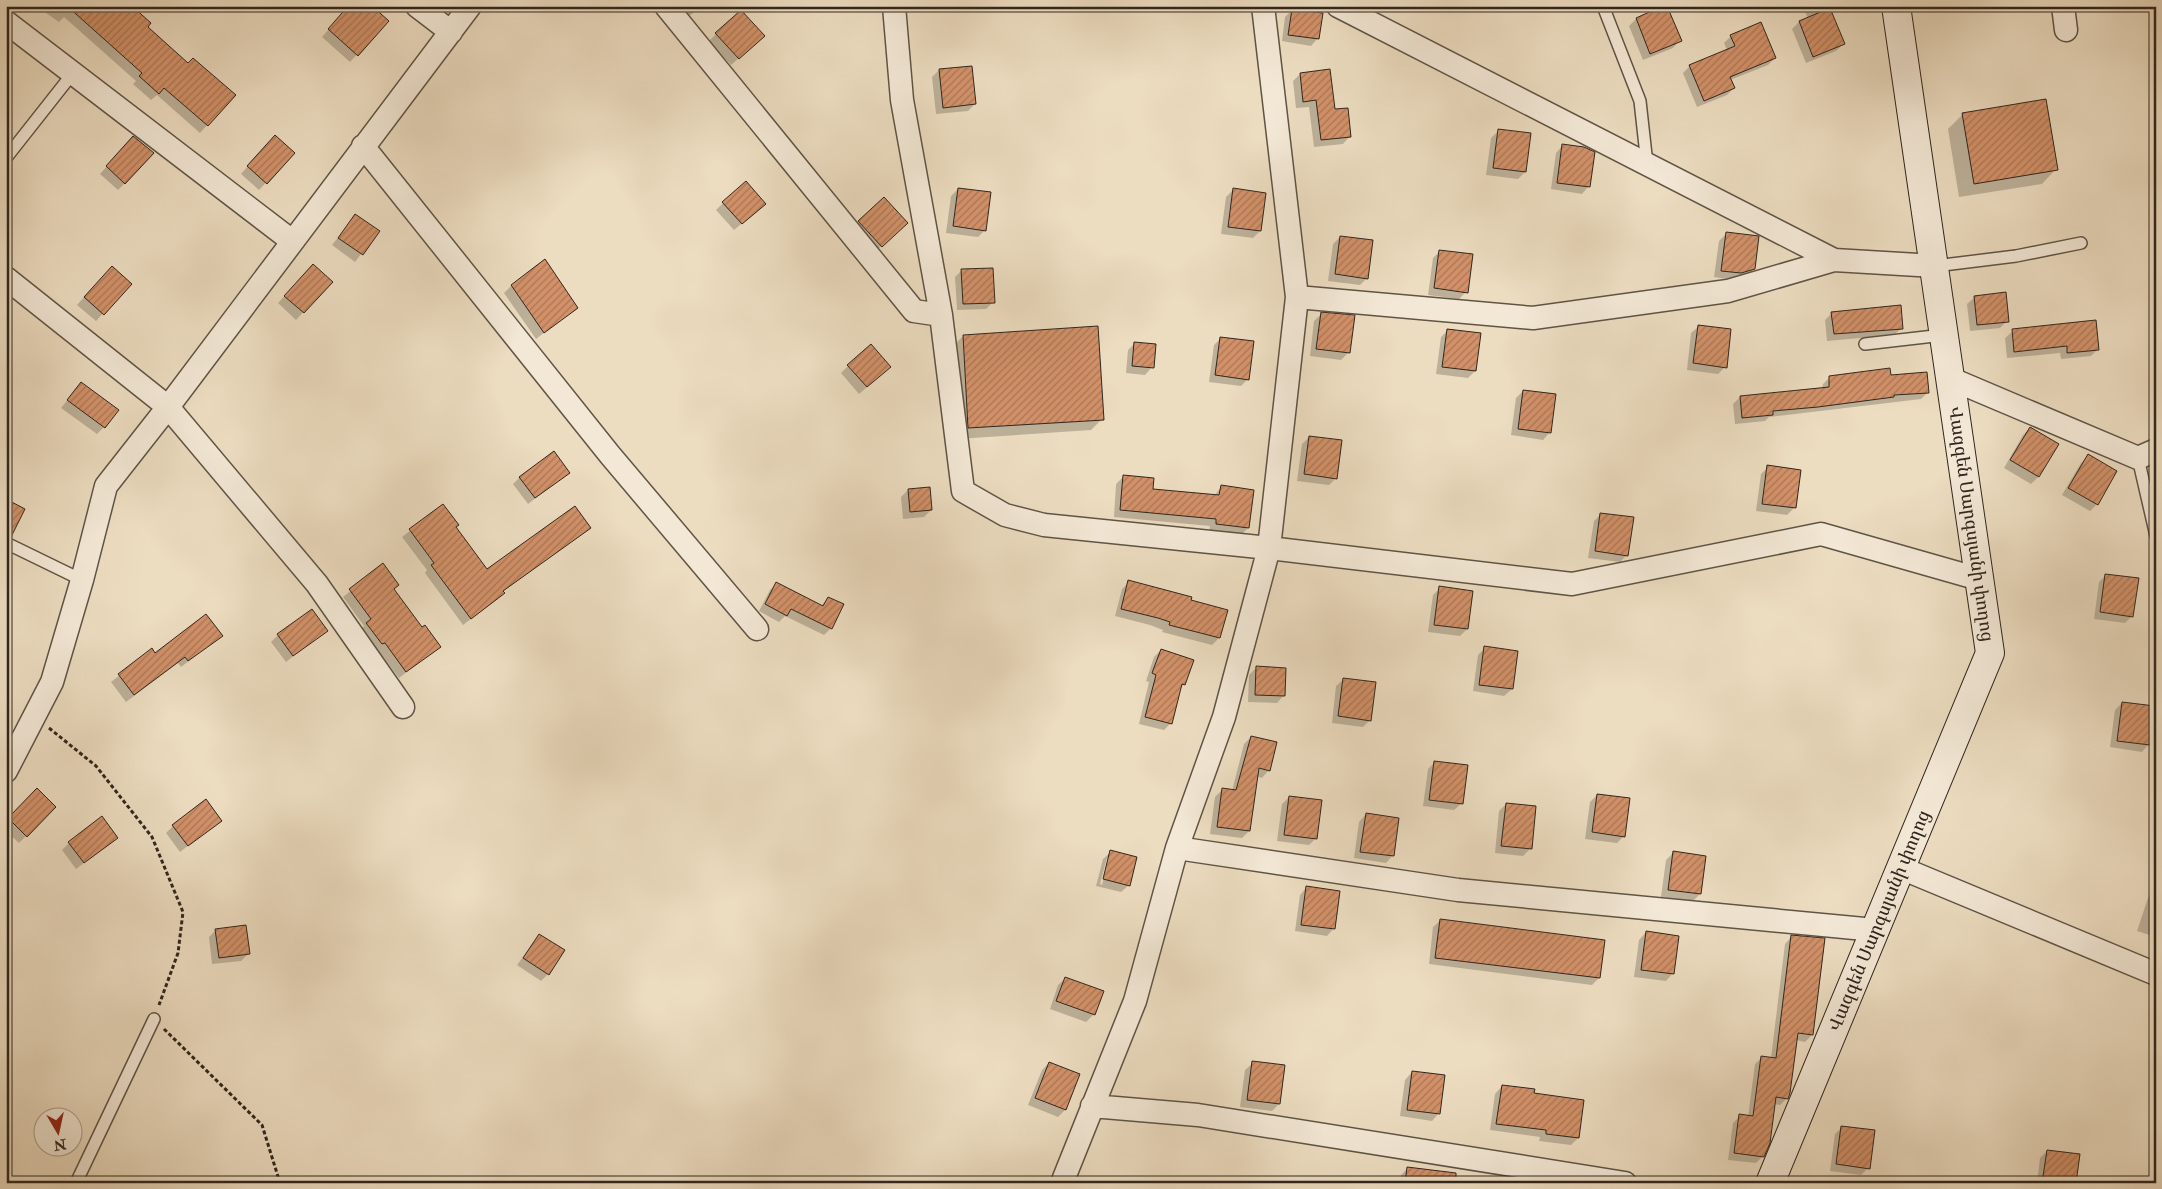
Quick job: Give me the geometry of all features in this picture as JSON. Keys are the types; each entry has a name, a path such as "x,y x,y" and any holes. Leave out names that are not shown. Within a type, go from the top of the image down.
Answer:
{"street":[{"path":"417,6 451,32"},
{"path":"6,771 52,682 82,580 106,486 168,407 470,6"},
{"path":"666,6 914,311 941,315"},
{"path":"894,6 902,100 941,315 963,491 1005,515 1044,525 1269,548 1572,584 1821,534 1979,579"},
{"path":"1062,1183 1135,1001 1177,848 1224,717 1269,548 1296,297 1263,6"},
{"path":"1338,6 1834,260"},
{"name":"Վազգեն Սարգսյանի փողոց","path":"1770,1183 1990,653 1896,6"},
{"path":"2063,6 2066,30"},
{"path":"6,22 292,242"},
{"path":"363,146 610,455 756,629"},
{"path":"1296,297 1533,318 1728,291 1834,260 1934,266"},
{"path":"6,278 168,407 317,584 403,707"},
{"path":"1949,378 2147,454"},
{"path":"1177,848 1458,890 1875,930"},
{"path":"1901,868 2156,974"},
{"path":"1092,1106 1198,1115 1625,1183"}],"lane":[{"path":"1603,6 1640,101 1647,164"},
{"path":"6,158 73,73"},
{"path":"1934,266 2016,256 2081,243"},
{"path":"1865,344 1943,335"},
{"path":"2147,454 2156,536"},
{"path":"6,543 82,580"},
{"path":"76,1183 154,1019"}],"path":[{"path":"36,716 96,766 152,837 183,912 178,953 154,1019 262,1125 280,1183"}],"building":[{"path":"67,6 132,6 151,23 148,27 188,63 193,58 236,95 208,126 164,88 159,94 139,76 142,73"},
{"path":"348,6 372,6 389,21 358,56 328,29"},
{"path":"1667,6 1682,41 1650,54 1636,18"},
{"path":"1830,8 1845,44 1813,57 1799,21"},
{"path":"1292,9 1323,13 1319,39 1288,35"},
{"path":"741,10 765,36 739,59 715,33"},
{"path":"1761,22 1776,58 1730,77 1735,88 1704,101 1689,65 1735,46 1730,35"},
{"path":"972,66 976,104 943,108 939,69"},
{"path":"1330,69 1335,109 1348,108 1351,137 1321,140 1316,100 1303,102 1300,73"},
{"path":"2046,99 2058,170 1974,184 1962,113"},
{"path":"1498,129 1531,133 1526,172 1493,168"},
{"path":"275,135 295,153 267,184 247,166"},
{"path":"133,136 154,153 125,184 106,166"},
{"path":"1562,144 1584,147 1595,152 1590,187 1557,183"},
{"path":"746,181 766,204 742,224 722,202"},
{"path":"958,188 991,192 986,231 953,226"},
{"path":"1233,188 1266,193 1261,231 1228,227"},
{"path":"884,197 908,223 882,247 858,221"},
{"path":"355,214 380,231 363,255 338,238"},
{"path":"1726,232 1759,236 1755,269 1741,273 1721,271"},
{"path":"1340,236 1373,240 1368,279 1335,274"},
{"path":"1439,250 1473,254 1468,293 1434,288"},
{"path":"545,259 578,308 544,333 511,285"},
{"path":"313,264 333,282 304,313 284,296"},
{"path":"112,266 132,284 104,315 84,297"},
{"path":"993,268 995,303 963,304 961,269"},
{"path":"2006,292 2009,322 1977,325 1974,296"},
{"path":"1901,305 1903,329 1834,334 1831,312"},
{"path":"1321,312 1355,315 1350,353 1316,349"},
{"path":"2096,320 2099,350 2067,353 2067,346 2014,352 2012,329"},
{"path":"1698,325 1731,329 1727,368 1693,363"},
{"path":"1098,326 1104,420 968,428 963,335"},
{"path":"1447,329 1481,333 1476,371 1442,367"},
{"path":"1220,337 1254,341 1249,380 1215,375"},
{"path":"1134,342 1156,344 1154,368 1132,366"},
{"path":"871,344 891,367 867,387 847,365"},
{"path":"1890,368 1891,375 1927,372 1929,393 1894,395 1894,397 1773,411 1773,415 1742,418 1740,396 1829,387 1829,376"},
{"path":"81,382 119,410 105,428 67,400"},
{"path":"1523,390 1556,394 1551,433 1518,429"},
{"path":"2030,427 2059,444 2039,477 2010,460"},
{"path":"1309,436 1342,440 1337,479 1304,474"},
{"path":"554,451 570,473 535,498 519,477"},
{"path":"2088,454 2117,471 2098,505 2068,488"},
{"path":"1767,465 1801,470 1796,508 1762,504"},
{"path":"1123,475 1154,478 1153,489 1219,495 1221,485 1254,490 1249,528 1216,524 1216,519 1120,510"},
{"path":"930,487 932,510 910,512 908,489"},
{"path":"6,499 25,509 11,537 6,536"},
{"path":"443,504 459,525 456,527 487,569 575,506 591,528 503,591 505,593 471,619 431,565 434,563 409,529"},
{"path":"1600,513 1634,517 1628,556 1595,551"},
{"path":"383,563 399,585 394,589 422,627 425,625 441,647 406,672 385,643 382,644 366,623 371,619 349,589"},
{"path":"2105,574 2139,578 2133,617 2100,612"},
{"path":"1128,580 1192,597 1191,600 1228,610 1220,638 1169,625 1170,622 1158,618 1121,609"},
{"path":"776,582 823,606 828,597 844,604 832,629 791,609 787,616 765,604"},
{"path":"1439,586 1473,591 1468,629 1434,625"},
{"path":"312,609 328,631 293,656 277,634"},
{"path":"206,614 223,636 188,661 185,657 134,695 118,674 152,648 155,653"},
{"path":"1484,646 1518,651 1513,689 1479,685"},
{"path":"1161,649 1194,660 1185,685 1182,684 1172,724 1145,717 1156,675 1152,673"},
{"path":"1256,666 1286,668 1285,696 1255,695"},
{"path":"1343,678 1376,682 1371,721 1338,716"},
{"path":"2122,702 2155,706 2150,745 2117,741"},
{"path":"1251,736 1277,742 1270,771 1259,768 1250,831 1217,827 1222,788 1236,790"},
{"path":"1434,761 1468,765 1463,804 1429,800"},
{"path":"37,788 56,807 27,837 8,818"},
{"path":"1597,794 1630,798 1625,837 1592,832"},
{"path":"1289,796 1322,800 1317,839 1284,835"},
{"path":"206,799 222,821 188,846 172,825"},
{"path":"1506,803 1536,806 1532,849 1501,846"},
{"path":"1366,813 1399,818 1394,856 1360,852"},
{"path":"102,816 118,838 84,863 68,842"},
{"path":"1110,850 1137,857 1130,886 1103,879"},
{"path":"1673,851 1706,856 1701,894 1668,890"},
{"path":"1306,886 1340,891 1335,929 1301,925"},
{"path":"1440,919 1605,940 1600,978 1435,958"},
{"path":"246,925 250,954 219,958 215,929"},
{"path":"1646,931 1679,936 1674,974 1641,970"},
{"path":"539,934 565,950 549,975 523,958"},
{"path":"1791,935 1825,938 1813,1035 1798,1033 1790,1093 1788,1099 1776,1097 1770,1143 1764,1157 1734,1153 1739,1114 1753,1116 1761,1056 1776,1058"},
{"path":"1065,977 1104,991 1095,1015 1056,1001"},
{"path":"1252,1061 1285,1065 1280,1104 1247,1100"},
{"path":"1049,1062 1080,1074 1066,1110 1035,1098"},
{"path":"1412,1071 1445,1075 1440,1114 1407,1110"},
{"path":"1502,1085 1535,1089 1534,1093 1584,1100 1579,1138 1546,1134 1546,1130 1496,1124"},
{"path":"1841,1126 1875,1130 1870,1169 1836,1164"},
{"path":"2047,1150 2080,1154 2076,1183 2042,1183"},
{"path":"1407,1167 1456,1173 1456,1183 1405,1183"}]}
